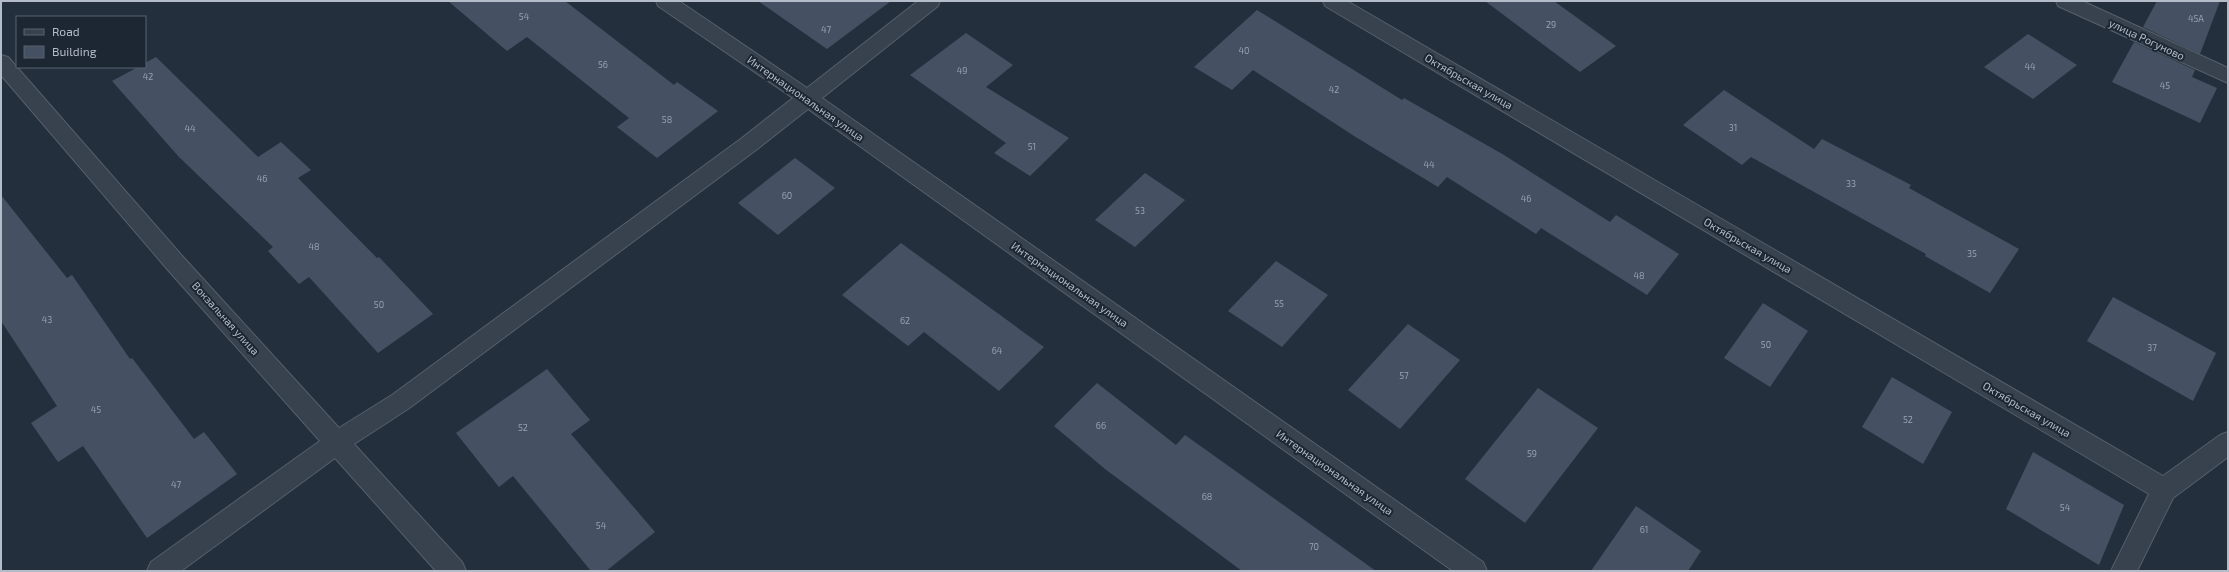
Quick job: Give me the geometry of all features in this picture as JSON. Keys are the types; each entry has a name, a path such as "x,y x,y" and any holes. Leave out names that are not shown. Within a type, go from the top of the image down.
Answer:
{"street":[{"name":"Интернациональная улица","path":"665,1 809,99 1474,571"},
{"path":"160,571 338,442 400,402 809,99 931,1"},
{"name":"Октябрьская улица","path":"1332,1 2164,490"},
{"name":"улица Рогуново","path":"2065,1 2228,76"},
{"name":"Вокзальная улица","path":"1,62 176,264 453,571"},
{"path":"2124,571 2164,490 2228,442"}],"building":[{"path":"448,1 565,1 674,85 677,82 718,111 657,158 617,127 629,118 527,37 507,51"},
{"path":"758,1 891,1 827,49"},
{"path":"1485,1 1554,1 1616,46 1580,72"},
{"path":"2157,1 2220,1 2200,54 2143,27"},
{"path":"1257,10 1402,100 1404,98 1504,155 1610,222 1616,215 1679,254 1647,295 1541,228 1536,234 1447,177 1438,187 1354,136 1253,70 1232,90 1194,67"},
{"path":"966,33 1013,65 986,87 1069,138 1030,176 994,153 1006,143 910,75"},
{"path":"2028,34 2077,65 2033,99 1984,67"},
{"path":"2134,42 2195,70 2192,77 2217,88 2200,123 2112,82"},
{"path":"156,57 258,157 281,142 311,170 298,178 377,258 379,257 433,314 378,353 309,277 299,284 268,251 273,247 179,157 112,81 136,68 146,68 146,62"},
{"path":"1724,90 1814,149 1822,139 1911,185 1909,188 2019,249 1990,293 1925,256 1926,254 1751,157 1742,165 1683,125"},
{"path":"795,158 835,188 778,235 738,203"},
{"path":"1145,173 1185,200 1135,247 1095,220"},
{"path":"1,195 67,278 72,275 130,359 132,358 194,439 204,432 237,474 147,538 83,446 58,462 31,423 57,406 1,321"},
{"path":"901,243 1044,347 999,391 924,332 908,346 842,295"},
{"path":"1276,261 1328,295 1282,347 1228,311"},
{"path":"2113,297 2216,353 2193,401 2087,341"},
{"path":"1763,303 1808,331 1770,387 1724,358"},
{"path":"1408,324 1460,360 1400,429 1348,390"},
{"path":"547,369 590,420 571,434 655,532 606,571 591,571 513,476 499,487 456,433"},
{"path":"1892,377 1952,412 1923,464 1862,427"},
{"path":"1097,383 1176,445 1185,435 1376,571 1242,571 1105,469 1054,426"},
{"path":"1538,388 1598,428 1525,523 1465,479"},
{"path":"2033,452 2124,505 2099,565 2006,509"},
{"path":"1636,506 1701,551 1688,571 1591,571"}]}
